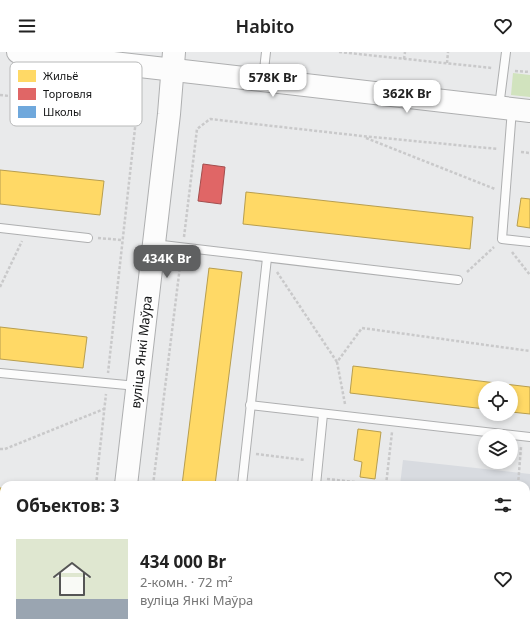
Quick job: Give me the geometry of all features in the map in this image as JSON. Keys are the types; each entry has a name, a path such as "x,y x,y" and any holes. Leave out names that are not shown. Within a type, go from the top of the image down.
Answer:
{"main road":[{"path":"18,52 173,61 263,80 514,110"},
{"name":"вуліца Янкі Маўра","path":"126,481 169,114 173,61"}],"lane":[{"path":"263,80 266,52"},
{"path":"506,52 504,70 514,110 508,150 502,239 530,242"},
{"path":"0,228 92,238"},
{"path":"154,244 458,280"},
{"path":"242,481 267,258"},
{"path":"0,373 138,386"},
{"path":"250,405 526,437"},
{"path":"316,481 323,414"}],"path":[{"path":"339,52 365,53 404,59 530,72"},
{"path":"404,59 405,52"},
{"path":"447,63 448,52"},
{"path":"0,94 10,95"},
{"path":"153,481 197,129 210,119 530,153"},
{"path":"96,481 135,126"},
{"path":"362,136 505,193"},
{"path":"0,287 27,231"},
{"path":"92,238 122,240"},
{"path":"458,280 502,239 530,275"},
{"path":"267,258 337,362 347,416"},
{"path":"337,362 362,328 530,351"},
{"path":"0,449 5,449 104,409"},
{"path":"385,481 394,422"},
{"path":"519,481 526,437"},
{"path":"245,453 305,460"}],"shaded area":[{"path":"403,460 530,474 530,481 400,481"}],"green space":[{"path":"513,73 530,75 530,97 511,95"}],"building: Жильё":[{"path":"0,170 104,181 100,215 0,204"},
{"path":"246,192 473,217 470,249 243,224"},
{"path":"521,198 530,199 530,228 517,226"},
{"path":"209,268 242,272 216,481 182,481"},
{"path":"0,327 87,337 83,368 0,359"},
{"path":"353,366 479,381 478,381 478,408 350,393"},
{"path":"518,386 530,387 530,414 518,413"},
{"path":"358,429 381,432 375,479 360,477 362,462 354,460"}],"building: Торговля":[{"path":"203,164 225,167 221,204 198,201"}]}
